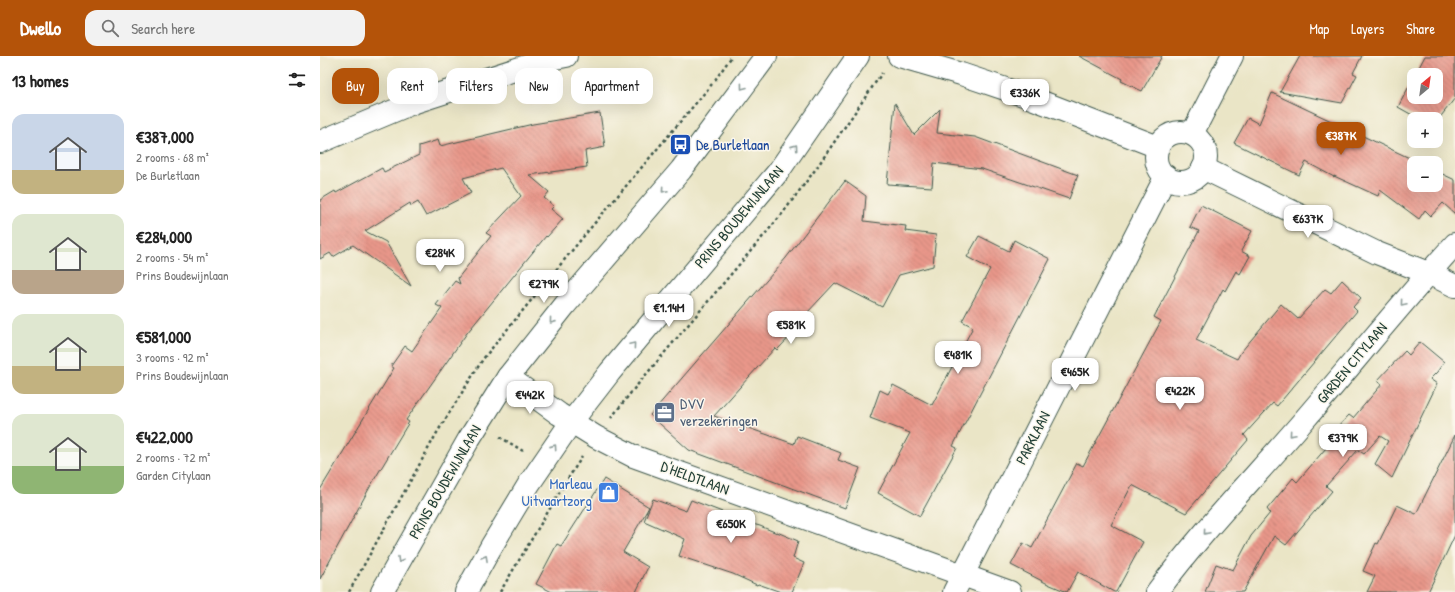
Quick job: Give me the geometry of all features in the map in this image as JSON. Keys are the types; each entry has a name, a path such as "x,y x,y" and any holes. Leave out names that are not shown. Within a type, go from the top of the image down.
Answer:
{"street":[{"path":"320,142 415,102 545,60 566,56"},
{"name":"PRINS BOUDEWIJNLAAN","path":"382,592 478,424 508,377 565,305 681,170 766,56"},
{"name":"PRINS BOUDEWIJNLAAN","path":"466,592 491,547 542,463 572,421 610,372 778,172 858,56"},
{"path":"1192,134 1232,56"},
{"path":"892,62 961,74 1029,97 1158,147"},
{"path":"1182,131 1192,134 1202,142 1207,155 1203,168 1200,175 1192,180 1175,182 1161,172 1157,164 1156,155 1158,147 1164,139 1172,133 1182,131"},
{"path":"1203,168 1377,253 1428,273 1455,286"},
{"name":"PARKLAAN","path":"958,583 1166,176"},
{"name":"GARDEN CITYLAAN","path":"1157,592 1176,566 1305,419 1428,273 1455,244"},
{"name":"D'HELDTLAAN","path":"508,377 558,414 572,421 596,437 633,456 958,583 1010,592"}],"path":[{"path":"500,592 567,480 596,437 633,390 782,214 892,62"},
{"path":"452,409 542,463 567,480"}],"building":[{"path":"1079,56 1162,56 1142,91 1121,81 1122,79"},
{"path":"1300,56 1362,56 1353,73 1357,75 1342,103 1280,92"},
{"path":"1425,56 1455,56 1455,98 1443,114 1443,112 1407,112 1398,107 1407,90 1407,104 1443,104 1443,68 1419,68"},
{"path":"1272,93 1407,157 1407,192 1443,192 1443,174 1455,180 1455,214 1443,203 1431,216 1425,210 1419,219 1380,190 1378,196 1334,177 1306,162 1299,175 1234,143 1248,118 1259,124"},
{"path":"895,103 914,135 940,109 937,133 975,137 1078,175 1069,199 982,169 934,163 932,187 887,184"},
{"path":"600,113 605,147 585,151 587,167 529,175 549,192 544,198 554,206 551,209 563,219 547,237 546,236 467,333 406,420 409,422 371,485 320,579 320,490 394,368 391,366 405,346 412,351 442,308 436,305 455,281 460,284 458,278 491,236 486,233 521,196 501,168 463,178 471,193 426,216 418,202 411,206 410,203 365,231 386,242 411,286 353,245 333,257 330,253 320,259 320,200 382,168 384,172 419,155 419,146 438,140 440,146 533,124"},
{"path":"845,181 866,196 864,221 906,226 905,231 936,235 933,266 899,275 882,307 835,283 806,314 809,317 777,350 775,348 714,416 794,444 797,436 841,453 838,460 860,468 845,508 689,450 650,415 786,258"},
{"path":"1201,205 1252,231 1241,251 1250,256 1240,274 1236,271 1225,291 1223,289 1196,340 1237,359 1241,352 1281,304 1298,319 1325,289 1331,293 1342,280 1361,298 1353,307 1357,311 1277,406 1273,403 1244,435 1248,440 1186,513 1132,485 1111,525 1143,542 1116,592 1078,572 1067,592 1011,565 1023,543 1032,548 1077,463 1083,466 1161,321 1154,317 1199,231 1190,227"},
{"path":"979,236 1009,251 1014,240 1050,259 953,446 957,448 920,516 878,493 910,433 870,418 880,390 888,394 893,385 932,405 973,327 962,321 990,269 967,257"},
{"path":"1420,342 1444,362 1430,379 1437,384 1392,478 1375,464 1388,441 1380,436 1364,454 1358,450 1326,486 1332,491 1286,545 1274,536 1243,592 1205,592 1216,564 1233,570 1251,536 1270,513 1267,509 1293,478 1297,482 1326,448 1322,445 1349,415 1353,418 1382,384 1377,381 1405,351 1409,355"},
{"path":"1455,435 1455,535 1428,592 1367,592 1375,576 1363,571 1376,543 1378,544 1397,505 1416,514"},
{"path":"604,479 649,507 623,552 648,567 636,592 552,592 536,584 557,544 561,546"},
{"path":"653,499 686,511 691,500 730,515 730,518 760,526 798,541 793,558 804,563 792,592 781,592 758,584 757,585 733,574 679,556 685,539 644,521"}],"place":[{"name":"De Burletlaan","path":"680,145"},
{"name":"DVV verzekeringen","path":"665,413"},
{"name":"Marleau Uitvaartzorg","path":"608,493"}]}
